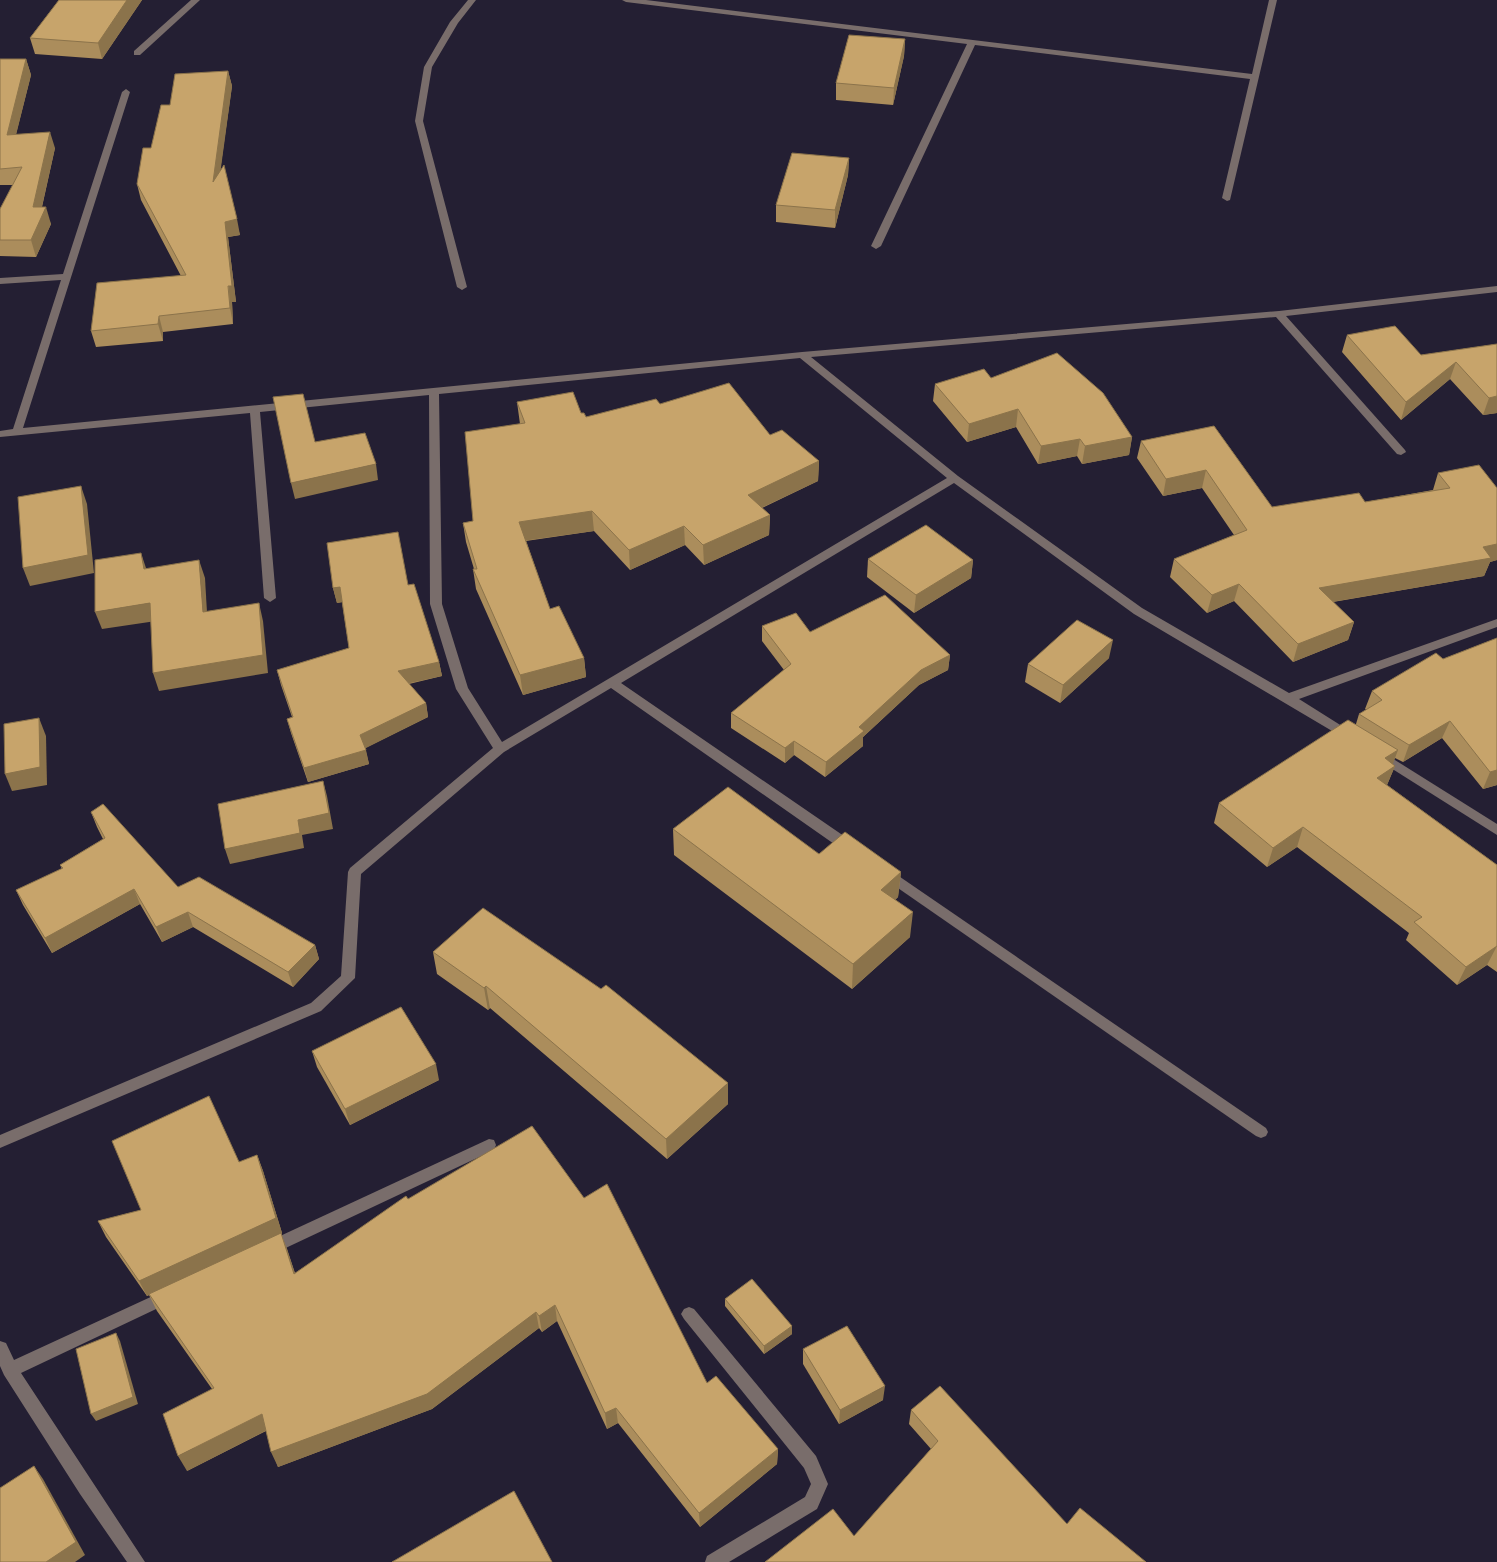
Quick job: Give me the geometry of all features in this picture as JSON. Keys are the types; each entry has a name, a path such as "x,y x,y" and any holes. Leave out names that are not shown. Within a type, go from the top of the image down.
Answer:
{"street":[{"path":"137,53 196,0"},
{"path":"462,287 419,121 428,67 454,22 472,0"},
{"path":"626,0 1256,77"},
{"path":"1227,198 1273,0"},
{"path":"876,246 972,42"},
{"path":"17,432 126,92"},
{"path":"0,281 68,277"},
{"path":"0,434 434,390 1279,314 1497,289"},
{"path":"1279,314 1401,452"},
{"path":"802,356 954,478 1138,611 1288,698 1497,830"},
{"path":"434,390 436,604 462,689 500,749"},
{"path":"255,408 270,598"},
{"path":"0,1142 316,1007 348,978 355,872 500,749 954,478"},
{"path":"1288,698 1497,623"},
{"path":"611,682 863,856"},
{"path":"879,868 1261,1132"},
{"path":"256,1255 489,1145"},
{"path":"10,1370 184,1289"},
{"path":"689,1314 810,1462 820,1484 811,1503 713,1562"},
{"path":"0,1348 10,1370 86,1488 137,1562"}],"building":[{"path":"59,0 127,0 98,43 30,38"},
{"path":"849,35 905,39 894,88 836,83"},
{"path":"0,59 26,59 7,135 50,132 33,207 46,207 31,240 0,240 0,209 22,167 0,169"},
{"path":"228,71 213,182 224,165 237,219 225,222 232,286 228,286 230,308 159,316 158,324 91,331 97,283 186,275 137,184 143,148 151,148 161,105 170,105 175,74"},
{"path":"792,153 849,158 835,210 776,205"},
{"path":"1395,326 1421,355 1497,344 1497,396 1489,398 1456,362 1406,402 1347,335"},
{"path":"1057,353 1103,393 1132,437 1085,446 1080,439 1041,446 1018,409 969,424 935,384 984,369 991,378"},
{"path":"729,383 770,435 782,430 819,461 748,495 770,515 703,545 684,526 629,550 592,511 519,522 550,609 559,606 584,658 520,675 473,569 477,569 463,523 473,521 465,432 525,423 517,402 573,392 581,413 584,413 586,417 656,399 660,404"},
{"path":"303,394 315,442 365,433 376,464 291,483 273,397"},
{"path":"1214,426 1272,507 1359,493 1365,502 1450,488 1438,473 1479,465 1497,488 1497,544 1483,547 1491,558 1319,588 1354,622 1298,644 1239,584 1212,595 1174,559 1247,530 1206,470 1166,479 1141,441"},
{"path":"81,486 88,555 23,568 18,497"},
{"path":"926,525 973,560 916,595 868,559"},
{"path":"398,532 408,585 414,584 439,662 398,671 426,703 360,735 366,750 304,768 287,719 293,717 277,670 349,648 340,587 333,588 327,543"},
{"path":"141,553 144,569 199,560 203,612 259,603 263,655 153,673 150,603 95,612 95,560"},
{"path":"885,595 950,655 921,670 859,727 864,731 826,762 794,741 785,748 731,713 791,664 762,626 796,613 810,632"},
{"path":"1077,620 1113,640 1063,685 1028,664"},
{"path":"1497,638 1497,770 1490,772 1450,721 1409,745 1359,714 1382,700 1372,691 1436,653 1443,659"},
{"path":"39,718 40,767 5,774 4,724"},
{"path":"1348,720 1398,750 1385,758 1395,766 1377,778 1497,865 1497,946 1466,967 1414,922 1422,917 1303,827 1273,848 1219,803"},
{"path":"323,781 329,813 298,820 300,833 225,849 218,804"},
{"path":"728,787 819,854 845,832 901,872 881,890 913,912 853,964 673,829"},
{"path":"103,804 178,887 199,877 315,945 288,972 188,912 156,927 134,889 45,938 16,890 63,868 60,865 105,838 91,812"},
{"path":"483,908 601,989 606,985 728,1083 666,1139 486,986 484,988 433,952"},
{"path":"401,1007 436,1064 345,1109 312,1051"},
{"path":"209,1096 239,1162 257,1155 276,1218 139,1281 98,1221 141,1210 112,1141"},
{"path":"532,1126 584,1198 607,1184 707,1383 716,1376 778,1449 699,1513 616,1408 605,1413 555,1305 539,1316 536,1312 427,1394 271,1452 262,1414 178,1456 163,1414 214,1388 149,1294 281,1233 294,1274 406,1196 408,1199"},
{"path":"752,1279 792,1326 764,1346 725,1299"},
{"path":"847,1326 885,1386 840,1410 803,1349"},
{"path":"116,1333 133,1397 91,1414 76,1349"},
{"path":"940,1386 1067,1524 1080,1508 1146,1562 765,1562 833,1509 854,1536 938,1441 911,1410"},
{"path":"34,1466 76,1542 46,1562 0,1562 0,1488"},
{"path":"514,1491 552,1562 392,1562"}]}
